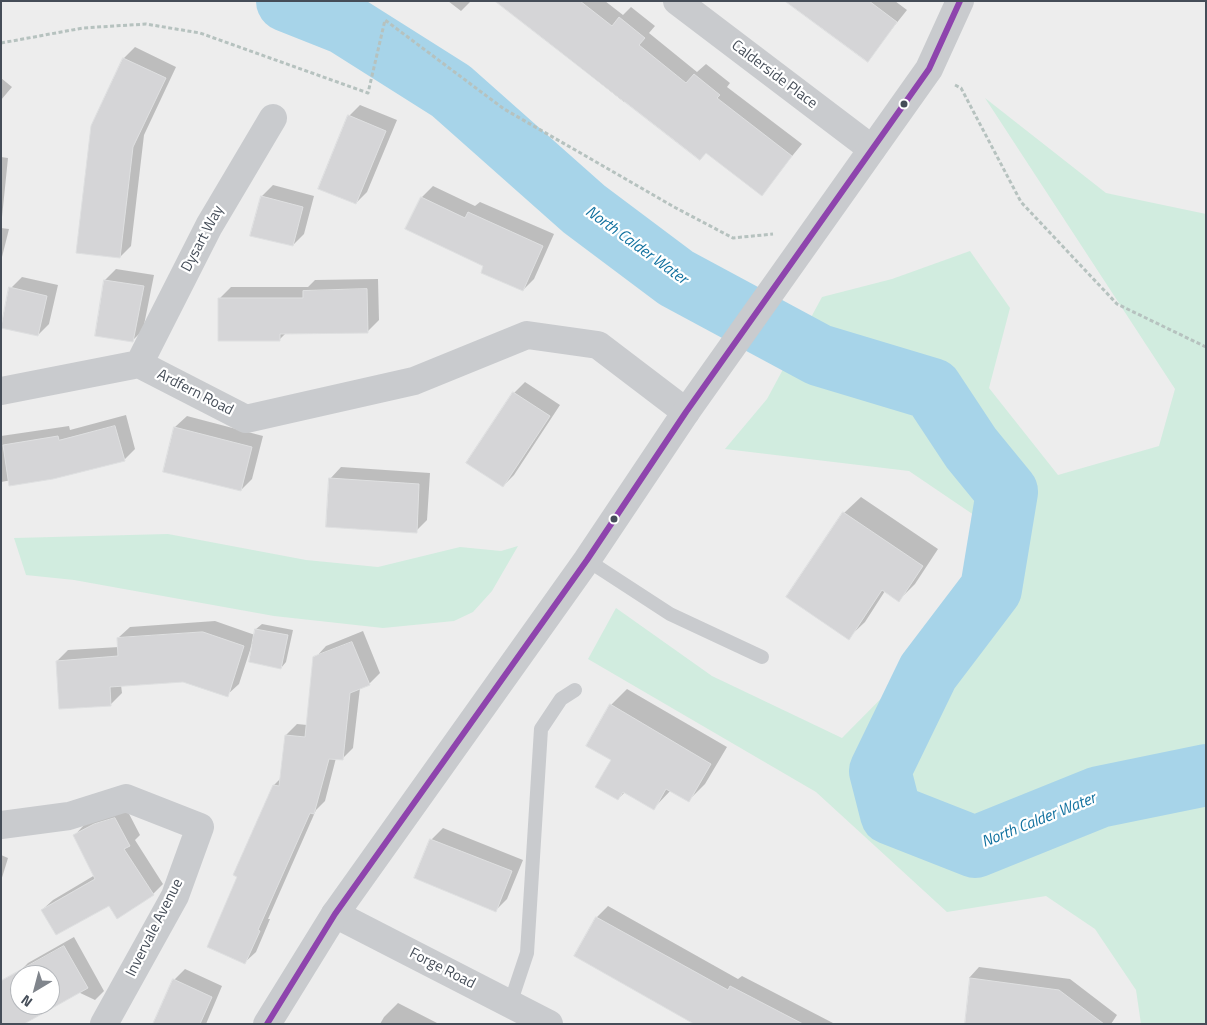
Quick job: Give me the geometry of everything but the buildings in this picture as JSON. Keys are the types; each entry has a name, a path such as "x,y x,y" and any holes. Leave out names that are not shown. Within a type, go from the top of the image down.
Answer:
{"street":[{"name":"Calderside Place","path":"677,1 872,149"},
{"path":"267,1024 335,914 587,560 686,412 778,285 929,69 960,1"},
{"name":"Dysart Way","path":"139,364 209,226 273,118"},
{"name":"Ardfern Road","path":"1,391 139,364 246,419 414,381 527,335 598,345 686,412"},
{"name":"Invervale Avenue","path":"1,825 69,816 126,798 200,827 175,896 104,1024"},
{"name":"Forge Road","path":"335,914 549,1024"}],"lane":[{"path":"587,560 670,614 762,657"},
{"path":"510,1004 527,953 540,729 561,699 575,690"}],"path":[{"path":"1,42 83,28 146,24 200,33 368,93 385,20 426,48 504,109 676,208 733,238 777,233"},
{"path":"929,69 961,88 1020,202 1116,304 1206,348"}],"green space":[{"path":"985,98 1106,193 1206,214 1206,1024 1141,1024 1136,990 1095,929 1046,896 947,912 816,792 588,659 616,608 712,676 842,738 1027,551 909,471 725,449 767,399 822,297 892,279 970,251 1010,308 989,388 1058,475 1159,446 1175,389"},
{"path":"168,534 306,560 378,567 460,547 501,551 518,546 492,591 473,612 454,621 383,628 274,616 74,580 26,575 14,538"}],"waterway":[{"name":"North Calder Water","path":"287,1 345,24 451,91 584,209 676,278 819,355 932,389 971,448 1007,492 991,589 928,672 880,771 891,814 975,847 1099,797 1206,775"}],"transit line":[{"path":"267,1024 335,914 587,560 686,412 929,69 960,1"}]}
